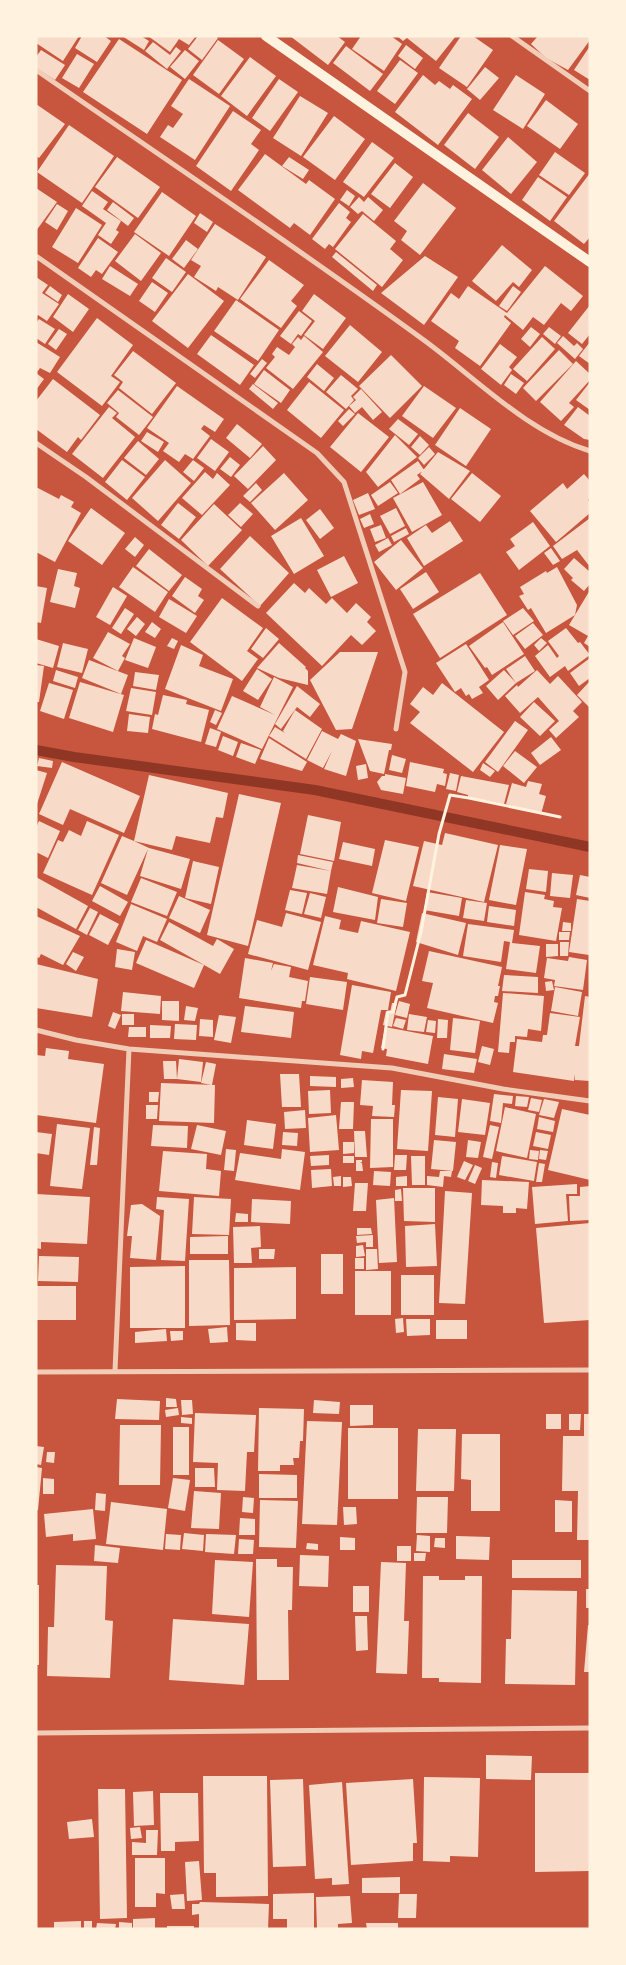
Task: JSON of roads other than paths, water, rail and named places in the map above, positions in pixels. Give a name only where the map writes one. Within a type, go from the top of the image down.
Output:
[{"type":"main road","points":[[266,36],[590,262]]},
{"type":"street","points":[[512,36],[590,91]]},
{"type":"street","points":[[36,70],[423,339],[538,427],[569,445],[590,451]]},
{"type":"street","points":[[36,256],[317,453],[344,482],[404,672],[396,728]]},
{"type":"street","points":[[36,443],[94,483],[258,606]]},
{"type":"street","points":[[36,1030],[76,1040],[129,1049],[392,1068],[503,1089],[590,1102]]},
{"type":"street","points":[[115,1370],[129,1049]]},
{"type":"street","points":[[36,1372],[115,1370],[590,1370]]},
{"type":"street","points":[[36,1733],[590,1728]]},
{"type":"waterway","points":[[36,750],[74,757],[315,790],[590,847]]}]
